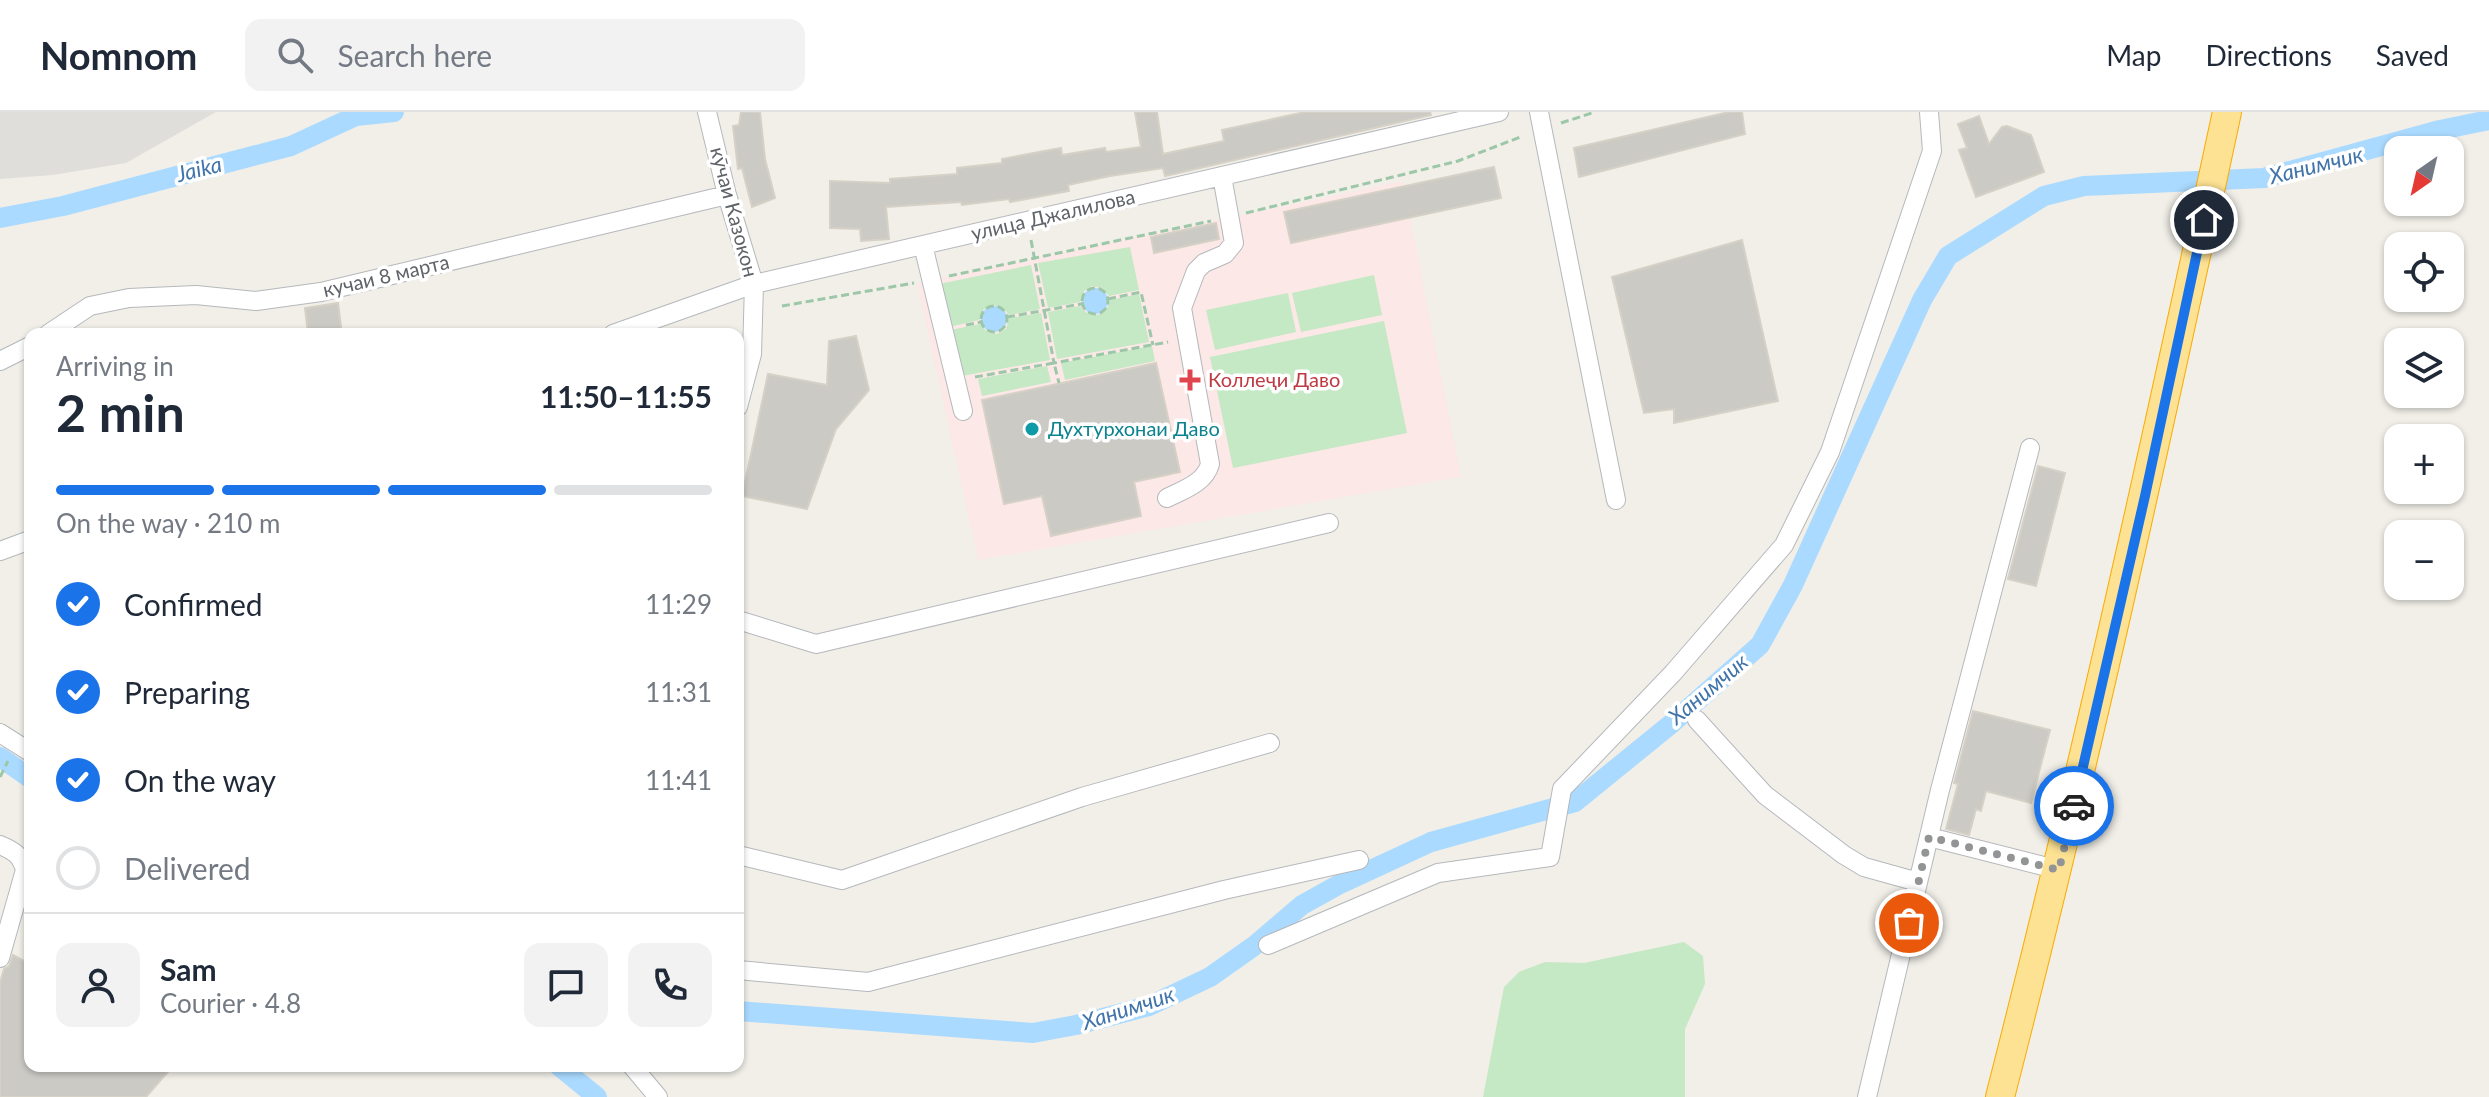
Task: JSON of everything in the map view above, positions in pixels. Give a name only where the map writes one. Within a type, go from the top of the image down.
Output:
[{"type":"highway","points":[[2000,1097],[2059,870],[2145,496],[2225,121]]},
{"type":"street","name":"улица Джалилова","points":[[630,328],[754,284],[1499,112]]},
{"type":"street","points":[[1268,945],[1438,873],[1550,857],[1562,789],[1673,673],[1784,545],[1830,452],[1927,166],[1932,151],[1929,112]]},
{"type":"street","name":"кӯчаи Казокон","points":[[709,116],[727,195],[754,284],[752,354],[744,384]]},
{"type":"street","points":[[1541,120],[1616,500]]},
{"type":"street","points":[[1167,498],[1199,481],[1210,470],[1182,308],[1196,271],[1204,263],[1225,254],[1234,243],[1222,176]]},
{"type":"street","name":"кучаи 8 марта","points":[[57,328],[90,306],[129,298],[196,295],[256,301],[321,292],[727,195]]},
{"type":"street","points":[[923,245],[963,411]]},
{"type":"street","points":[[0,361],[24,349]]},
{"type":"street","points":[[1867,1097],[1929,837],[2030,448]]},
{"type":"street","points":[[744,622],[816,644],[1329,523]]},
{"type":"street","points":[[0,551],[24,542]]},
{"type":"street","points":[[1697,720],[1765,795],[1844,855],[1864,867],[1918,882]]},
{"type":"street","points":[[0,733],[24,748]]},
{"type":"street","points":[[744,856],[842,880],[1082,797],[1270,743]]},
{"type":"street","points":[[1929,837],[2059,870]]},
{"type":"street","points":[[0,845],[12,850],[22,859],[24,866]]},
{"type":"street","points":[[744,971],[868,982],[1224,890],[1359,860]]},
{"type":"street","points":[[0,958],[24,874]]},
{"type":"street","points":[[637,1072],[658,1097]]},
{"type":"path","points":[[782,306],[930,280],[1228,217],[1458,161],[1541,120],[1595,112]]},
{"type":"path","points":[[1027,221],[1059,383]]},
{"type":"path","points":[[1081,304],[1084,293],[1091,288],[1100,288],[1108,299]]},
{"type":"path","points":[[1108,299],[1141,292],[1153,345]]},
{"type":"path","points":[[1081,304],[1088,313],[1097,314],[1105,310],[1108,299]]},
{"type":"path","points":[[1007,317],[1081,304]]},
{"type":"path","points":[[994,306],[1002,308],[1007,317],[1005,327],[998,332],[989,332],[981,322],[983,313],[994,306]]},
{"type":"path","points":[[966,325],[981,322]]},
{"type":"path","points":[[955,380],[1172,341]]},
{"type":"path","points":[[0,777],[5,767]]},
{"type":"shaded area","points":[[0,112],[216,112],[126,163],[53,175],[0,179]]},
{"type":"shaded area","name":"Коллеҷи Даво","points":[[1403,181],[1461,477],[978,560],[917,283]]},
{"type":"green space","points":[[1130,247],[1139,290],[1109,296],[1102,288],[1092,286],[1084,291],[1080,302],[1048,308],[1038,263]]},
{"type":"green space","points":[[1031,265],[1040,309],[1009,315],[1002,307],[992,305],[983,310],[979,320],[945,328],[934,285]]},
{"type":"green space","points":[[1374,275],[1382,315],[1301,332],[1292,293]]},
{"type":"green space","points":[[1288,293],[1296,332],[1215,350],[1206,310]]},
{"type":"green space","points":[[1139,294],[1149,342],[1057,359],[1048,312],[1080,306],[1088,314],[1097,315],[1105,310],[1110,300]]},
{"type":"green space","points":[[1041,313],[1050,360],[956,377],[946,331],[980,324],[987,332],[997,334],[1006,329],[1009,318]]},
{"type":"green space","points":[[1384,321],[1407,433],[1233,468],[1210,357]]},
{"type":"green space","points":[[1152,346],[1155,361],[1065,380],[1061,363]]},
{"type":"green space","points":[[1047,366],[1051,382],[982,396],[978,379]]},
{"type":"green space","points":[[1684,942],[1703,956],[1705,984],[1685,1029],[1685,1097],[1483,1097],[1504,987],[1519,972],[1545,962],[1584,963]]},
{"type":"water","points":[[1095,288],[1104,292],[1108,301],[1104,310],[1095,314],[1086,310],[1082,301],[1086,292]]},
{"type":"water","points":[[994,306],[1003,310],[1007,319],[1003,328],[994,332],[985,328],[981,319],[985,310]]},
{"type":"building","points":[[741,112],[760,112],[765,159],[775,198],[752,207],[742,168],[738,169],[733,126],[739,125]]},
{"type":"building","points":[[1135,112],[1157,112],[1163,154],[1224,141],[1222,130],[1305,112],[1430,112],[1431,115],[1165,176],[1163,168],[1110,176],[1068,185],[1069,191],[1010,202],[1009,199],[962,205],[961,202],[886,207],[889,239],[861,241],[860,229],[830,228],[830,181],[890,183],[890,179],[957,174],[957,168],[1002,163],[1002,159],[1061,148],[1062,155],[1105,148],[1106,152],[1141,147]]},
{"type":"building","points":[[1729,112],[1742,112],[1745,134],[1579,177],[1574,148]]},
{"type":"building","points":[[1979,116],[1989,144],[2002,127],[2031,135],[2044,172],[1976,197],[1959,150],[1967,148],[1958,124]]},
{"type":"building","points":[[1494,167],[1501,198],[1291,243],[1284,212]]},
{"type":"building","points":[[1216,223],[1219,239],[1154,253],[1151,237]]},
{"type":"building","points":[[1742,240],[1778,401],[1674,423],[1674,409],[1644,413],[1612,277]]},
{"type":"building","points":[[338,303],[341,328],[307,328],[305,308]]},
{"type":"building","points":[[856,336],[869,390],[836,429],[807,509],[744,496],[768,374],[827,385],[829,341]]},
{"type":"building","points":[[1156,363],[1180,472],[1134,482],[1141,516],[1051,536],[1042,496],[1004,504],[982,400]]},
{"type":"building","points":[[2038,466],[2065,473],[2036,586],[2008,579]]},
{"type":"building","points":[[1973,711],[2050,730],[2031,803],[1986,791],[1981,811],[1976,809],[1969,835],[1946,829],[1958,784],[1954,783]]},
{"type":"building","points":[[13,955],[24,961],[24,1072],[168,1072],[146,1097],[0,1097],[0,983],[4,969],[9,966]]},
{"type":"waterway","name":"Jaika","points":[[0,218],[63,206],[291,146],[356,116],[394,112]]},
{"type":"waterway","name":"Ханимчик","points":[[744,1011],[1033,1033],[1076,1025],[1149,1006],[1210,977],[1254,946],[1302,905],[1431,842],[1575,802],[1671,724],[1760,645],[1793,585],[1922,300],[1948,256],[2044,196],[2084,186],[2264,178],[2440,130],[2489,120]]},
{"type":"waterway","name":"Ханимчик","points":[[0,757],[24,774]]},
{"type":"waterway","name":"Ханимчик","points":[[566,1072],[597,1097]]},
{"type":"way so far","points":[[1909,923],[1929,837],[2059,870],[2074,806]]},
{"type":"place","name":"Коллеҷи Даво","points":[[1190,380]]},
{"type":"place","name":"Духтурхонаи Даво","points":[[1032,429]]},
{"type":"route","points":[[2074,806],[2204,220]]}]
